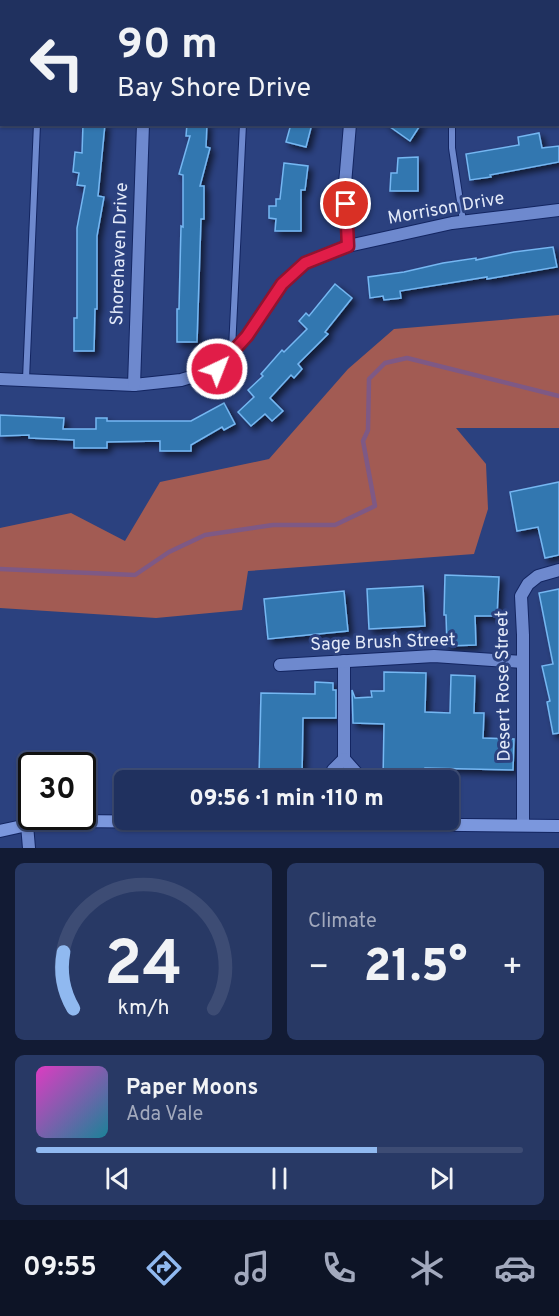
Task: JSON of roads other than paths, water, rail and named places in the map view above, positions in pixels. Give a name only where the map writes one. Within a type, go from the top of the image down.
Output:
[{"type":"main road","points":[[96,821],[114,821]]},
{"type":"main road","points":[[459,823],[559,825]]},
{"type":"main road","points":[[0,831],[18,827]]},
{"type":"street","name":"Shorehaven Drive","points":[[134,385],[143,126]]},
{"type":"street","points":[[348,246],[345,184],[350,126]]},
{"type":"street","name":"Morrison Drive","points":[[0,379],[134,385],[181,380],[217,369],[247,336],[282,284],[305,263],[348,246],[463,222],[559,210]]},
{"type":"street","name":"Desert Rose Street","points":[[523,825],[521,596],[528,584],[538,576],[559,570]]},
{"type":"street","name":"Sage Brush Street","points":[[280,665],[434,656],[523,662]]},
{"type":"street","points":[[344,661],[344,759],[354,770]]},
{"type":"street","points":[[333,770],[344,759]]},
{"type":"street","points":[[27,830],[29,848]]},
{"type":"lane","points":[[26,379],[37,126]]},
{"type":"lane","points":[[232,353],[243,126]]},
{"type":"lane","points":[[452,126],[452,148],[463,222]]},
{"type":"waterway","points":[[0,569],[135,575],[169,552],[205,535],[273,525],[335,525],[375,506],[363,441],[368,430],[369,379],[385,363],[407,358],[559,396]]}]
